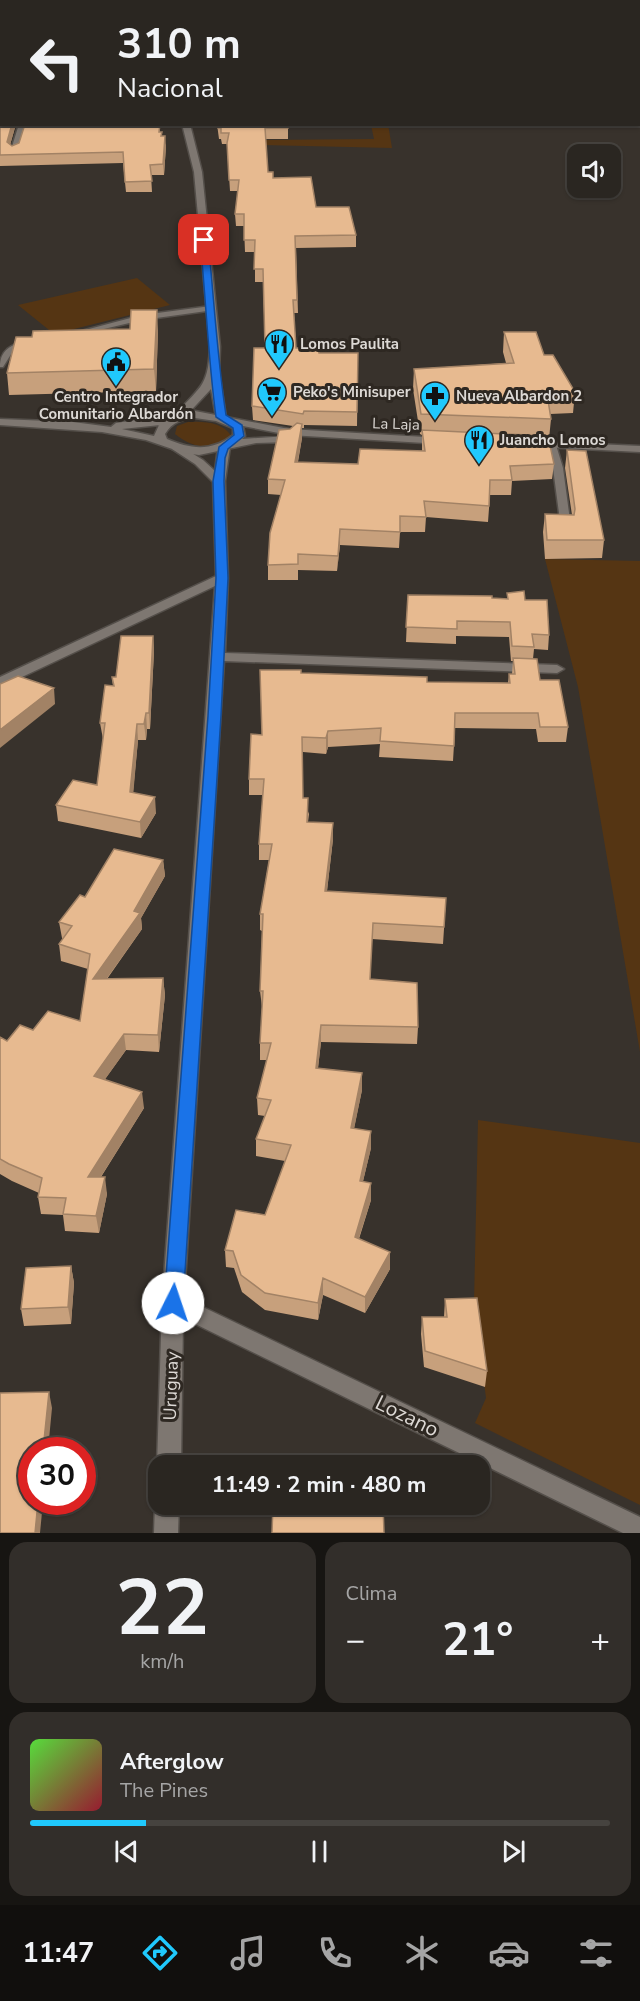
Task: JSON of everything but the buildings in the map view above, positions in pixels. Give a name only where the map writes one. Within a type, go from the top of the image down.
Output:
[{"type":"street","points":[[14,153],[22,126]]},
{"type":"street","points":[[186,126],[198,172],[211,308],[214,372],[224,418]]},
{"type":"street","points":[[162,442],[159,434],[162,427],[175,419],[208,386],[214,372]]},
{"type":"street","name":"La Laja","points":[[175,419],[200,415],[224,418],[266,429],[331,436],[459,441]]},
{"type":"street","name":"Uruguay","points":[[168,1455],[173,1303],[222,578],[219,481],[226,446],[239,436],[238,427],[224,418]]},
{"type":"street","points":[[0,422],[95,427],[175,419]]},
{"type":"street","points":[[95,427],[162,442],[199,462],[219,481]]},
{"type":"street","name":"La Laja","points":[[178,449],[193,452],[256,440],[331,436]]},
{"type":"street","points":[[517,444],[640,449]]},
{"type":"street","points":[[0,682],[222,578]]},
{"type":"street","points":[[217,657],[557,669]]},
{"type":"street","name":"Lozano","points":[[173,1303],[640,1529]]},
{"type":"street","points":[[166,1533],[167,1515]]},
{"type":"lane","points":[[68,335],[164,311],[211,308]]},
{"type":"lane","points":[[0,365],[10,349],[37,341]]},
{"type":"lane","points":[[552,445],[558,468],[566,528]]},
{"type":"shaded area","points":[[371,126],[388,126],[392,148],[262,145],[263,140],[374,139]]},
{"type":"shaded area","points":[[137,278],[170,305],[54,334],[18,305]]},
{"type":"shaded area","points":[[188,422],[207,422],[219,425],[232,437],[218,445],[196,445],[175,434],[177,426]]},
{"type":"shaded area","points":[[545,559],[640,561],[640,1052],[578,687]]},
{"type":"shaded area","points":[[478,1120],[640,1143],[640,1505],[475,1423],[486,1398],[474,1303]]},
{"type":"place","name":"Lomos Paulita","points":[[279,370]]},
{"type":"place","name":"Centro Integrador Comunitario Albardón","points":[[116,388]]},
{"type":"place","name":"Peko's Minisuper","points":[[272,418]]},
{"type":"place","name":"Nueva Albardon 2","points":[[435,422]]},
{"type":"place","name":"Juancho Lomos","points":[[479,466]]},
{"type":"route","points":[[173,1303],[222,578],[220,458],[224,447],[239,436],[238,427],[228,419],[221,417],[214,372],[215,347],[204,240]]}]
